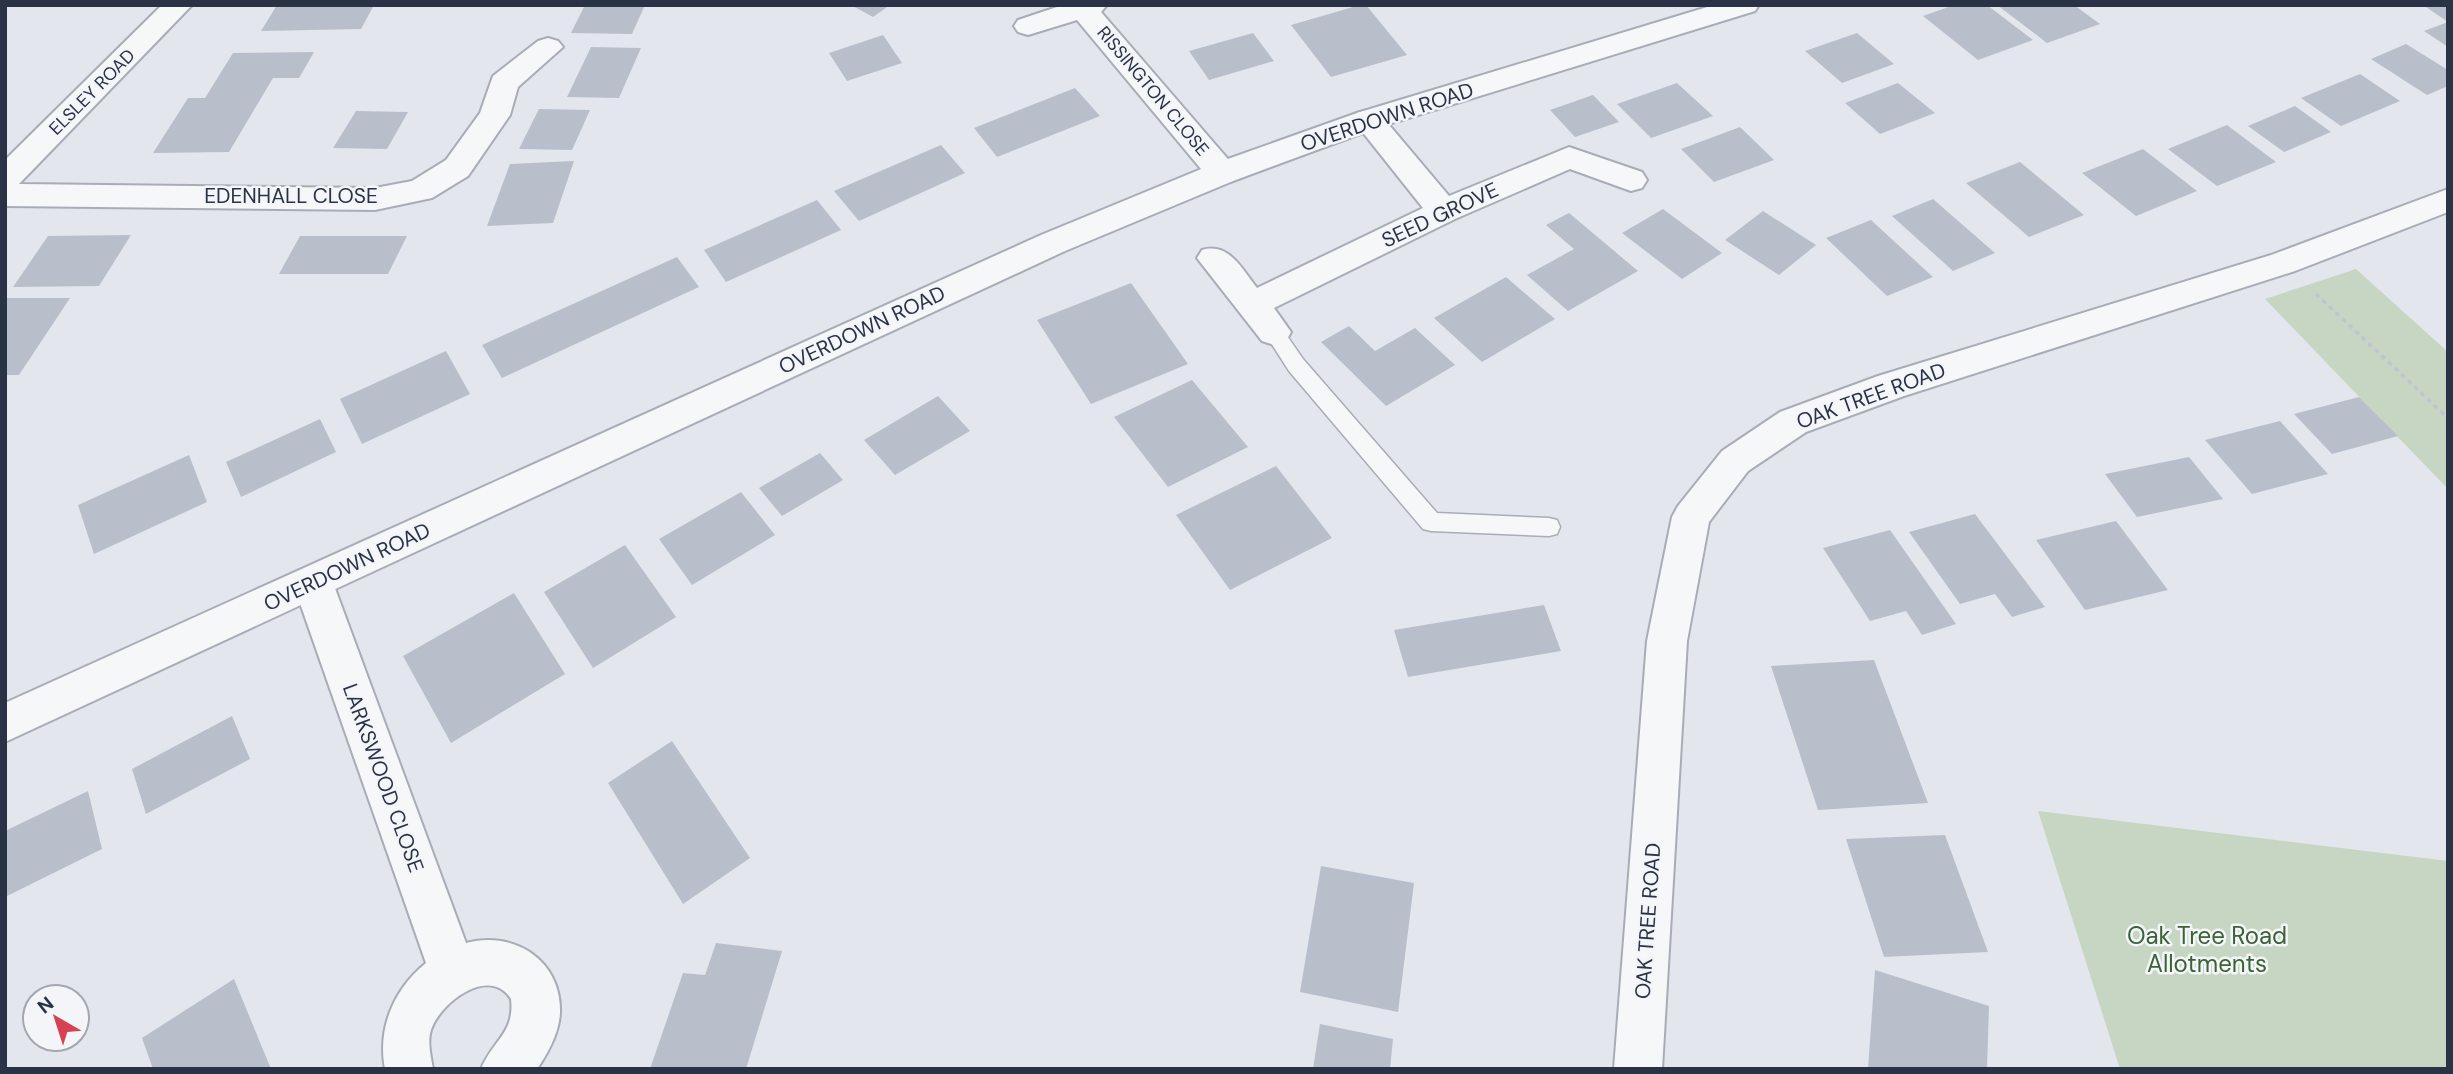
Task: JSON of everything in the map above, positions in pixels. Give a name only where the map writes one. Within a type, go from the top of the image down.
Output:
[{"type":"street","name":"ELSLEY ROAD","points":[[5,179],[178,5]]},
{"type":"street","name":"OVERDOWN ROAD","points":[[5,723],[1053,243],[1222,173],[1368,120],[1745,5]]},
{"type":"street","name":"RISSINGTON CLOSE","points":[[1028,26],[1088,7],[1222,173]]},
{"type":"street","name":"EDENHALL CLOSE","points":[[5,195],[375,199],[421,190],[457,168],[495,115],[504,83],[548,47]]},
{"type":"street","points":[[1368,120],[1444,211]]},
{"type":"street","name":"SEED GROVE","points":[[1253,304],[1444,211],[1569,158],[1631,180]]},
{"type":"street","name":"OAK TREE ROAD","points":[[1638,1069],[1667,641],[1691,517],[1735,461],[1793,422],[1891,386],[2283,263],[2448,200]]},
{"type":"street","points":[[1214,258],[1274,332]]},
{"type":"street","name":"LARKSWOOD CLOSE","points":[[313,583],[453,973]]},
{"type":"street","points":[[409,1069],[405,1049],[407,1028],[418,1006],[433,987],[453,973],[473,964],[494,962],[511,966],[525,976],[534,992],[537,1011],[532,1032],[521,1052],[505,1069]]},
{"type":"lane","points":[[1274,332],[1296,365],[1431,522],[1549,527]]},
{"type":"path","points":[[2283,263],[2448,418]]},
{"type":"green space","points":[[2356,269],[2448,352],[2448,489],[2265,299]]},
{"type":"green space","name":"Oak Tree Road Allotments","points":[[2038,811],[2448,861],[2448,1069],[2120,1069]]},
{"type":"building","points":[[277,5],[374,5],[361,29],[261,31]]},
{"type":"building","points":[[585,5],[645,5],[632,34],[571,33]]},
{"type":"building","points":[[851,5],[890,5],[873,17]]},
{"type":"building","points":[[1366,5],[1407,55],[1331,77],[1291,25]]},
{"type":"building","points":[[1954,5],[1987,5],[2033,40],[1978,60],[1923,16]]},
{"type":"building","points":[[1997,5],[2074,5],[2100,24],[2047,43]]},
{"type":"building","points":[[2423,5],[2448,5],[2448,22]]},
{"type":"building","points":[[2448,22],[2448,47],[2424,31]]},
{"type":"building","points":[[1253,33],[1274,61],[1209,80],[1189,51]]},
{"type":"building","points":[[1857,33],[1894,64],[1842,83],[1805,51]]},
{"type":"building","points":[[883,35],[902,63],[847,81],[829,53]]},
{"type":"building","points":[[2406,44],[2448,70],[2448,86],[2427,95],[2371,59]]},
{"type":"building","points":[[591,47],[641,48],[619,98],[567,97]]},
{"type":"building","points":[[314,52],[299,78],[273,78],[229,152],[153,153],[188,98],[205,98],[233,53]]},
{"type":"building","points":[[2360,74],[2400,101],[2341,126],[2301,98]]},
{"type":"building","points":[[1677,83],[1713,116],[1651,138],[1617,104]]},
{"type":"building","points":[[1898,83],[1935,113],[1880,134],[1845,103]]},
{"type":"building","points":[[1075,88],[1100,116],[997,157],[974,128]]},
{"type":"building","points":[[1593,95],[1619,122],[1575,137],[1550,110]]},
{"type":"building","points":[[2295,106],[2331,132],[2284,152],[2248,126]]},
{"type":"building","points":[[539,109],[590,110],[572,150],[519,149]]},
{"type":"building","points":[[356,111],[408,112],[387,149],[333,148]]},
{"type":"building","points":[[2227,125],[2276,162],[2217,186],[2168,149]]},
{"type":"building","points":[[1740,127],[1774,160],[1714,182],[1681,149]]},
{"type":"building","points":[[941,145],[965,173],[859,221],[834,191]]},
{"type":"building","points":[[2143,149],[2197,191],[2136,216],[2082,173]]},
{"type":"building","points":[[574,161],[553,223],[487,226],[510,164]]},
{"type":"building","points":[[2020,162],[2084,215],[2029,237],[1966,183]]},
{"type":"building","points":[[1933,199],[1995,253],[1953,271],[1892,216]]},
{"type":"building","points":[[817,200],[841,230],[726,282],[704,250]]},
{"type":"building","points":[[1663,209],[1722,253],[1682,279],[1622,233]]},
{"type":"building","points":[[1763,211],[1816,245],[1779,275],[1725,240]]},
{"type":"building","points":[[1569,213],[1638,271],[1568,311],[1527,275],[1574,249],[1546,225]]},
{"type":"building","points":[[1871,220],[1933,277],[1887,296],[1826,238]]},
{"type":"building","points":[[131,235],[99,286],[13,287],[48,236]]},
{"type":"building","points":[[300,236],[407,236],[388,274],[279,274]]},
{"type":"building","points":[[677,257],[699,287],[502,378],[482,345]]},
{"type":"building","points":[[1506,277],[1555,319],[1482,362],[1434,318]]},
{"type":"building","points":[[1131,283],[1188,364],[1091,404],[1037,320]]},
{"type":"building","points":[[5,298],[70,298],[19,375],[5,375]]},
{"type":"building","points":[[1349,326],[1375,351],[1415,328],[1455,365],[1386,406],[1321,342]]},
{"type":"building","points":[[446,351],[470,394],[362,444],[340,399]]},
{"type":"building","points":[[1192,380],[1248,447],[1168,487],[1114,417]]},
{"type":"building","points":[[938,396],[970,431],[895,475],[864,440]]},
{"type":"building","points":[[2359,397],[2398,436],[2332,454],[2294,414]]},
{"type":"building","points":[[320,419],[336,452],[241,497],[226,462]]},
{"type":"building","points":[[2280,421],[2328,474],[2252,494],[2205,440]]},
{"type":"building","points":[[820,453],[843,480],[782,516],[759,488]]},
{"type":"building","points":[[189,455],[207,502],[94,554],[78,505]]},
{"type":"building","points":[[2189,457],[2223,499],[2137,517],[2105,474]]},
{"type":"building","points":[[1276,466],[1332,538],[1230,590],[1176,515]]},
{"type":"building","points":[[741,492],[775,535],[692,585],[659,539]]},
{"type":"building","points":[[1975,514],[2045,607],[2012,617],[1995,594],[1960,604],[1909,532]]},
{"type":"building","points":[[2116,521],[2168,590],[2085,610],[2036,540]]},
{"type":"building","points":[[1890,530],[1956,624],[1922,635],[1906,611],[1870,621],[1823,548]]},
{"type":"building","points":[[625,545],[676,617],[593,668],[544,592]]},
{"type":"building","points":[[514,593],[565,674],[451,743],[403,656]]},
{"type":"building","points":[[1544,605],[1561,651],[1408,677],[1394,630]]},
{"type":"building","points":[[1874,660],[1928,803],[1818,810],[1771,666]]},
{"type":"building","points":[[232,716],[250,759],[146,814],[132,769]]},
{"type":"building","points":[[672,741],[750,858],[683,904],[608,783]]},
{"type":"building","points":[[88,791],[102,849],[5,897],[5,831]]},
{"type":"building","points":[[1945,835],[1988,952],[1884,957],[1846,839]]},
{"type":"building","points":[[1321,866],[1414,883],[1398,1012],[1300,992]]},
{"type":"building","points":[[716,943],[782,951],[746,1069],[650,1069],[683,973],[705,975]]},
{"type":"building","points":[[1875,970],[1989,1006],[1987,1069],[1868,1069]]},
{"type":"building","points":[[234,979],[271,1069],[153,1069],[142,1038]]},
{"type":"building","points":[[1320,1024],[1393,1039],[1390,1069],[1313,1069]]}]
